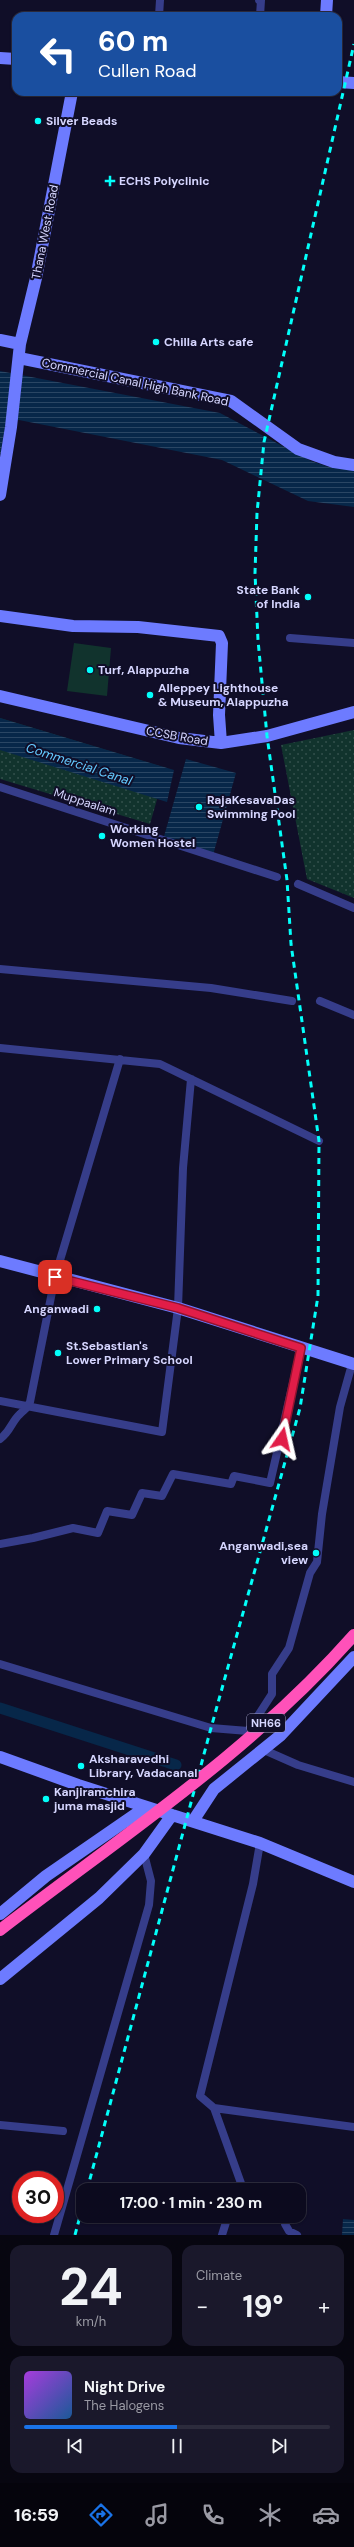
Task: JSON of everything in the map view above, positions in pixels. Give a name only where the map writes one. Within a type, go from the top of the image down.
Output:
[{"type":"highway","name":"NH66","points":[[0,1930],[172,1810],[303,1690],[354,1635]]},
{"type":"main road","points":[[326,12],[327,0]]},
{"type":"main road","points":[[0,58],[12,59]]},
{"type":"main road","points":[[342,82],[354,83]]},
{"type":"main road","name":"Thana West Road","points":[[0,495],[11,428],[20,344],[36,278],[71,96]]},
{"type":"main road","points":[[0,340],[20,344]]},
{"type":"main road","name":"Commercial Canal High Bank Road","points":[[19,358],[231,401],[298,449],[334,462],[354,465]]},
{"type":"main road","points":[[0,616],[72,626],[138,627],[219,636],[222,643],[219,715],[221,743]]},
{"type":"main road","name":"CCSB Road","points":[[0,696],[178,738],[221,743],[267,736],[354,712]]},
{"type":"main road","points":[[0,1261],[55,1277],[178,1308],[353,1364]]},
{"type":"main road","points":[[193,1821],[214,1790],[281,1735],[354,1657]]},
{"type":"main road","points":[[0,1757],[146,1807],[172,1810],[193,1821],[260,1843],[354,1882]]},
{"type":"main road","points":[[0,1914],[46,1876],[146,1807]]},
{"type":"main road","points":[[0,1979],[99,1898],[144,1854],[172,1810]]},
{"type":"street","points":[[159,12],[160,0]]},
{"type":"street","points":[[259,0],[261,0],[260,12]]},
{"type":"street","points":[[290,638],[354,643]]},
{"type":"street","name":"Muppaalam","points":[[0,787],[277,877]]},
{"type":"street","points":[[298,884],[354,908]]},
{"type":"street","points":[[0,969],[211,988],[292,1001]]},
{"type":"street","points":[[320,1001],[354,1015]]},
{"type":"street","points":[[0,1048],[160,1064],[319,1140]]},
{"type":"street","points":[[0,1439],[9,1433],[19,1414],[28,1408],[55,1277],[120,1059]]},
{"type":"street","points":[[0,1402],[162,1432],[178,1308],[183,1176],[191,1079]]},
{"type":"street","points":[[0,1544],[33,1538],[73,1528],[98,1533],[108,1511],[132,1515],[142,1493],[162,1496],[173,1474],[231,1484],[234,1476],[270,1483],[301,1348]]},
{"type":"street","points":[[0,1664],[211,1728],[248,1732],[272,1694],[272,1674],[289,1648],[310,1573],[317,1562],[322,1514],[340,1407],[353,1364]]},
{"type":"street","points":[[264,1750],[298,1765],[354,1782]]},
{"type":"street","points":[[239,2183],[214,2108],[200,2096],[253,1884],[260,1843]]},
{"type":"street","points":[[54,2235],[149,1905],[151,1881],[144,1854]]},
{"type":"street","points":[[214,2108],[354,2127]]},
{"type":"street","points":[[0,2125],[63,2131]]},
{"type":"street","points":[[222,2235],[226,2223]]},
{"type":"street","points":[[285,2223],[288,2232],[297,2235]]},
{"type":"green space","name":"Turf, Alappuzha","points":[[74,643],[111,648],[107,696],[67,691]]},
{"type":"green space","points":[[0,718],[166,768],[150,824],[0,779]]},
{"type":"green space","points":[[354,730],[354,898],[307,879],[281,745]]},
{"type":"water","points":[[0,371],[220,413],[311,461],[329,467],[354,470],[354,507],[308,501],[222,460],[19,420],[6,422],[0,457]]},
{"type":"water","name":"Commercial Canal","points":[[0,718],[174,770],[167,802],[0,750]]},
{"type":"water","name":"RajaKesavaDas Swimming Pool","points":[[186,759],[236,773],[213,855],[163,840]]},
{"type":"water","points":[[343,2219],[354,2220],[354,2235],[342,2235]]},
{"type":"waterway","points":[[0,1708],[176,1765],[169,1763]]},
{"type":"railway","points":[[89,2183],[211,1728],[300,1408],[318,1296],[319,1141],[291,944],[287,880],[267,736],[258,640],[255,573],[257,513],[264,442],[354,44]]},
{"type":"railway","points":[[75,2235],[78,2223]]},
{"type":"place","name":"Silver Beads","points":[[38,121]]},
{"type":"place","name":"ECHS Polyclinic","points":[[110,181]]},
{"type":"place","name":"Chilla Arts cafe","points":[[156,342]]},
{"type":"place","name":"State Bank of India","points":[[308,597]]},
{"type":"place","name":"Turf, Alappuzha","points":[[90,670]]},
{"type":"place","name":"Alleppey Lighthouse & Museum, Alappuzha","points":[[150,695]]},
{"type":"place","name":"RajaKesavaDas Swimming Pool","points":[[199,807]]},
{"type":"place","name":"Working Women Hostel","points":[[102,836]]},
{"type":"place","name":"Anganwadi","points":[[97,1309]]},
{"type":"place","name":"St.Sebastian's Lower Primary School","points":[[58,1353]]},
{"type":"place","name":"Anganwadi,sea view","points":[[316,1553]]},
{"type":"place","name":"Aksharavedhi Library, Vadacanal","points":[[81,1766]]},
{"type":"place","name":"Kanjiramchira juma masjid","points":[[46,1799]]},
{"type":"route","points":[[55,1277],[178,1308],[301,1348],[292,1383],[282,1439]]}]
